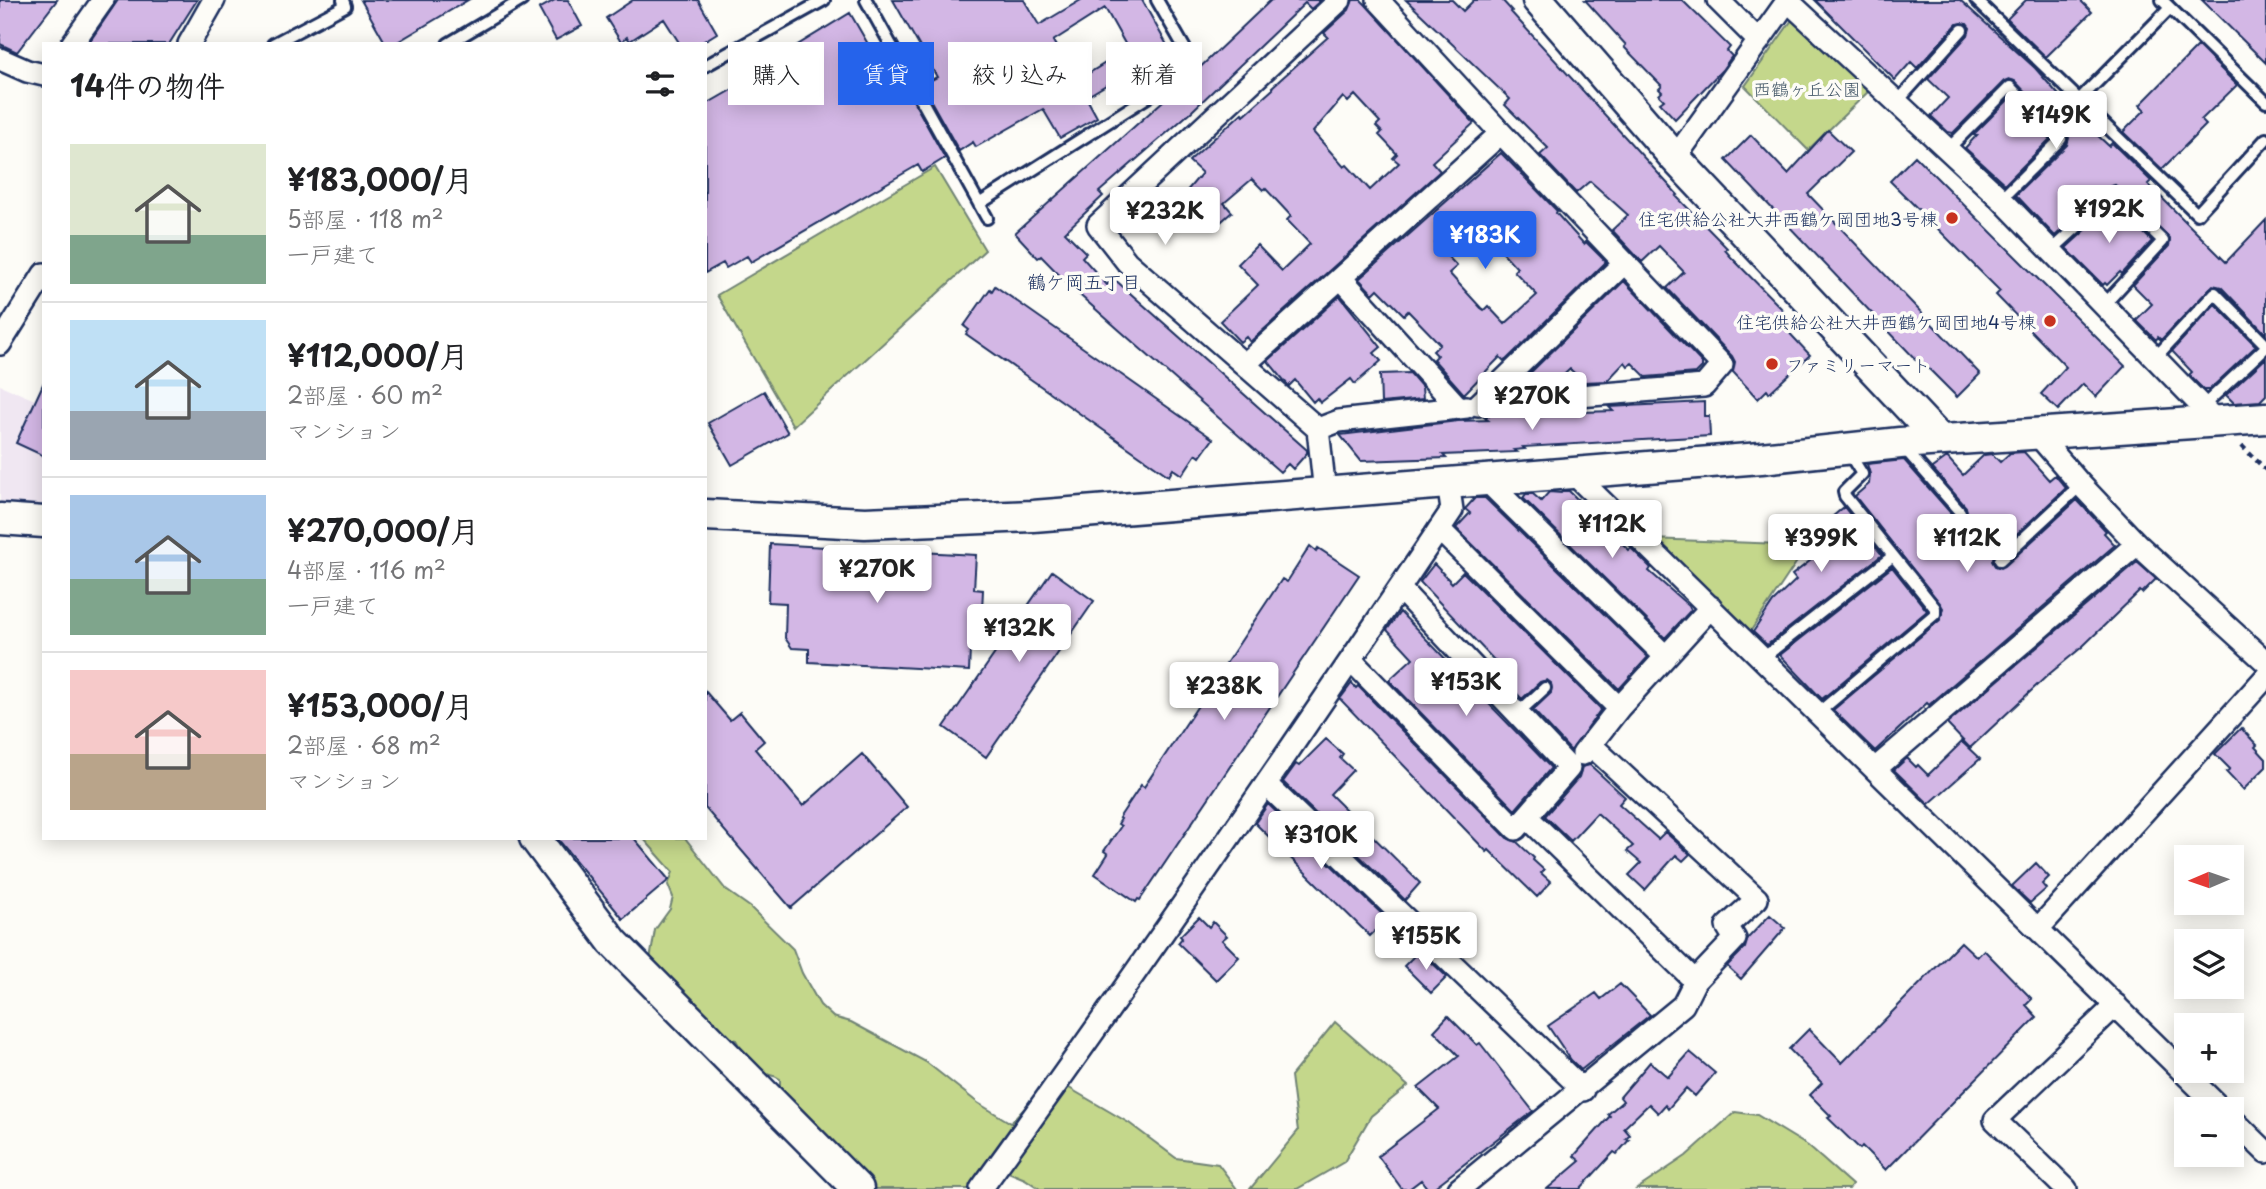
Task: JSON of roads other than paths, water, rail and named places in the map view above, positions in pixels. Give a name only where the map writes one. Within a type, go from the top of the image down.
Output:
[{"type":"street","points":[[73,42],[103,0]]},
{"type":"street","points":[[190,42],[214,0]]},
{"type":"street","points":[[1325,493],[1318,429],[1127,262],[1098,225],[1340,0]]},
{"type":"street","points":[[1318,429],[1339,421],[1468,406],[1493,398],[1505,397],[1516,401],[1704,386],[1722,365],[1378,0]]},
{"type":"street","points":[[1538,0],[1675,158],[1940,440]]},
{"type":"street","points":[[1718,0],[1759,41]]},
{"type":"street","points":[[1675,158],[1788,0],[2001,199],[2209,414]]},
{"type":"street","points":[[0,59],[42,75]]},
{"type":"street","points":[[1245,364],[1501,133]]},
{"type":"street","points":[[1468,406],[1624,262]]},
{"type":"street","points":[[0,344],[42,277]]},
{"type":"street","points":[[1341,278],[1468,406]]},
{"type":"street","points":[[707,515],[866,523],[1034,516],[1761,458],[1900,443],[2037,434],[2209,414],[2266,418]]},
{"type":"street","points":[[2037,434],[2137,544],[2266,662]]},
{"type":"street","points":[[1573,473],[2209,1097]]},
{"type":"street","points":[[1485,480],[1665,656]]},
{"type":"street","points":[[981,1189],[1113,1007],[1267,785],[1452,510],[1448,483]]},
{"type":"street","points":[[0,519],[42,522]]},
{"type":"street","points":[[1439,529],[1619,708]]},
{"type":"street","points":[[1875,769],[2137,544]]},
{"type":"street","points":[[1399,589],[1569,768]]},
{"type":"street","points":[[1352,661],[1516,829],[1569,768],[1592,746],[1619,708],[1711,607]]},
{"type":"street","points":[[2038,929],[2266,677]]},
{"type":"street","points":[[1459,1189],[1583,1090],[1683,1005],[1695,981],[1735,939],[1727,926],[1757,899],[1592,746]]},
{"type":"street","points":[[1267,785],[1583,1090]]},
{"type":"street","points":[[1527,817],[1695,981]]},
{"type":"street","points":[[536,840],[613,943],[858,1189]]},
{"type":"street","points":[[2066,1189],[1995,1120],[2116,1005]]},
{"type":"street","points":[[2244,1131],[2266,1152]]},
{"type":"lane","points":[[277,42],[345,6],[343,0]]},
{"type":"lane","points":[[451,42],[522,0]]},
{"type":"lane","points":[[707,65],[824,0]]},
{"type":"lane","points":[[866,0],[987,218]]},
{"type":"lane","points":[[979,204],[1149,96],[1192,61],[1157,0]]},
{"type":"lane","points":[[1976,0],[2078,102],[2197,214],[2266,139]]},
{"type":"lane","points":[[2078,102],[2166,4],[2266,102]]},
{"type":"lane","points":[[1897,102],[1962,30]]},
{"type":"lane","points":[[1948,149],[2010,87],[2061,139],[2001,199]]},
{"type":"lane","points":[[2051,251],[2113,193],[2162,241],[2104,305]]},
{"type":"lane","points":[[2155,358],[2215,293],[2266,346],[2209,414]]},
{"type":"lane","points":[[1900,443],[1959,512]]},
{"type":"lane","points":[[1818,713],[1935,614],[1935,608],[1844,494],[1861,474],[1846,448]]},
{"type":"lane","points":[[2000,560],[2081,485]]},
{"type":"lane","points":[[1763,658],[1893,556]]},
{"type":"lane","points":[[1518,713],[1545,688]]},
{"type":"place","name":"住宅供給公社大井西鶴ケ岡団地3号棟","points":[[1952,218]]},
{"type":"place","name":"住宅供給公社大井西鶴ケ岡団地4号棟","points":[[2050,321]]},
{"type":"place","name":"ファミリーマート","points":[[1772,364]]},
{"type":"district","name":"鶴ケ岡五丁目","points":[[1084,281]]},
{"type":"park label","name":"西鶴ヶ丘公園","points":[[1807,88]]}]
